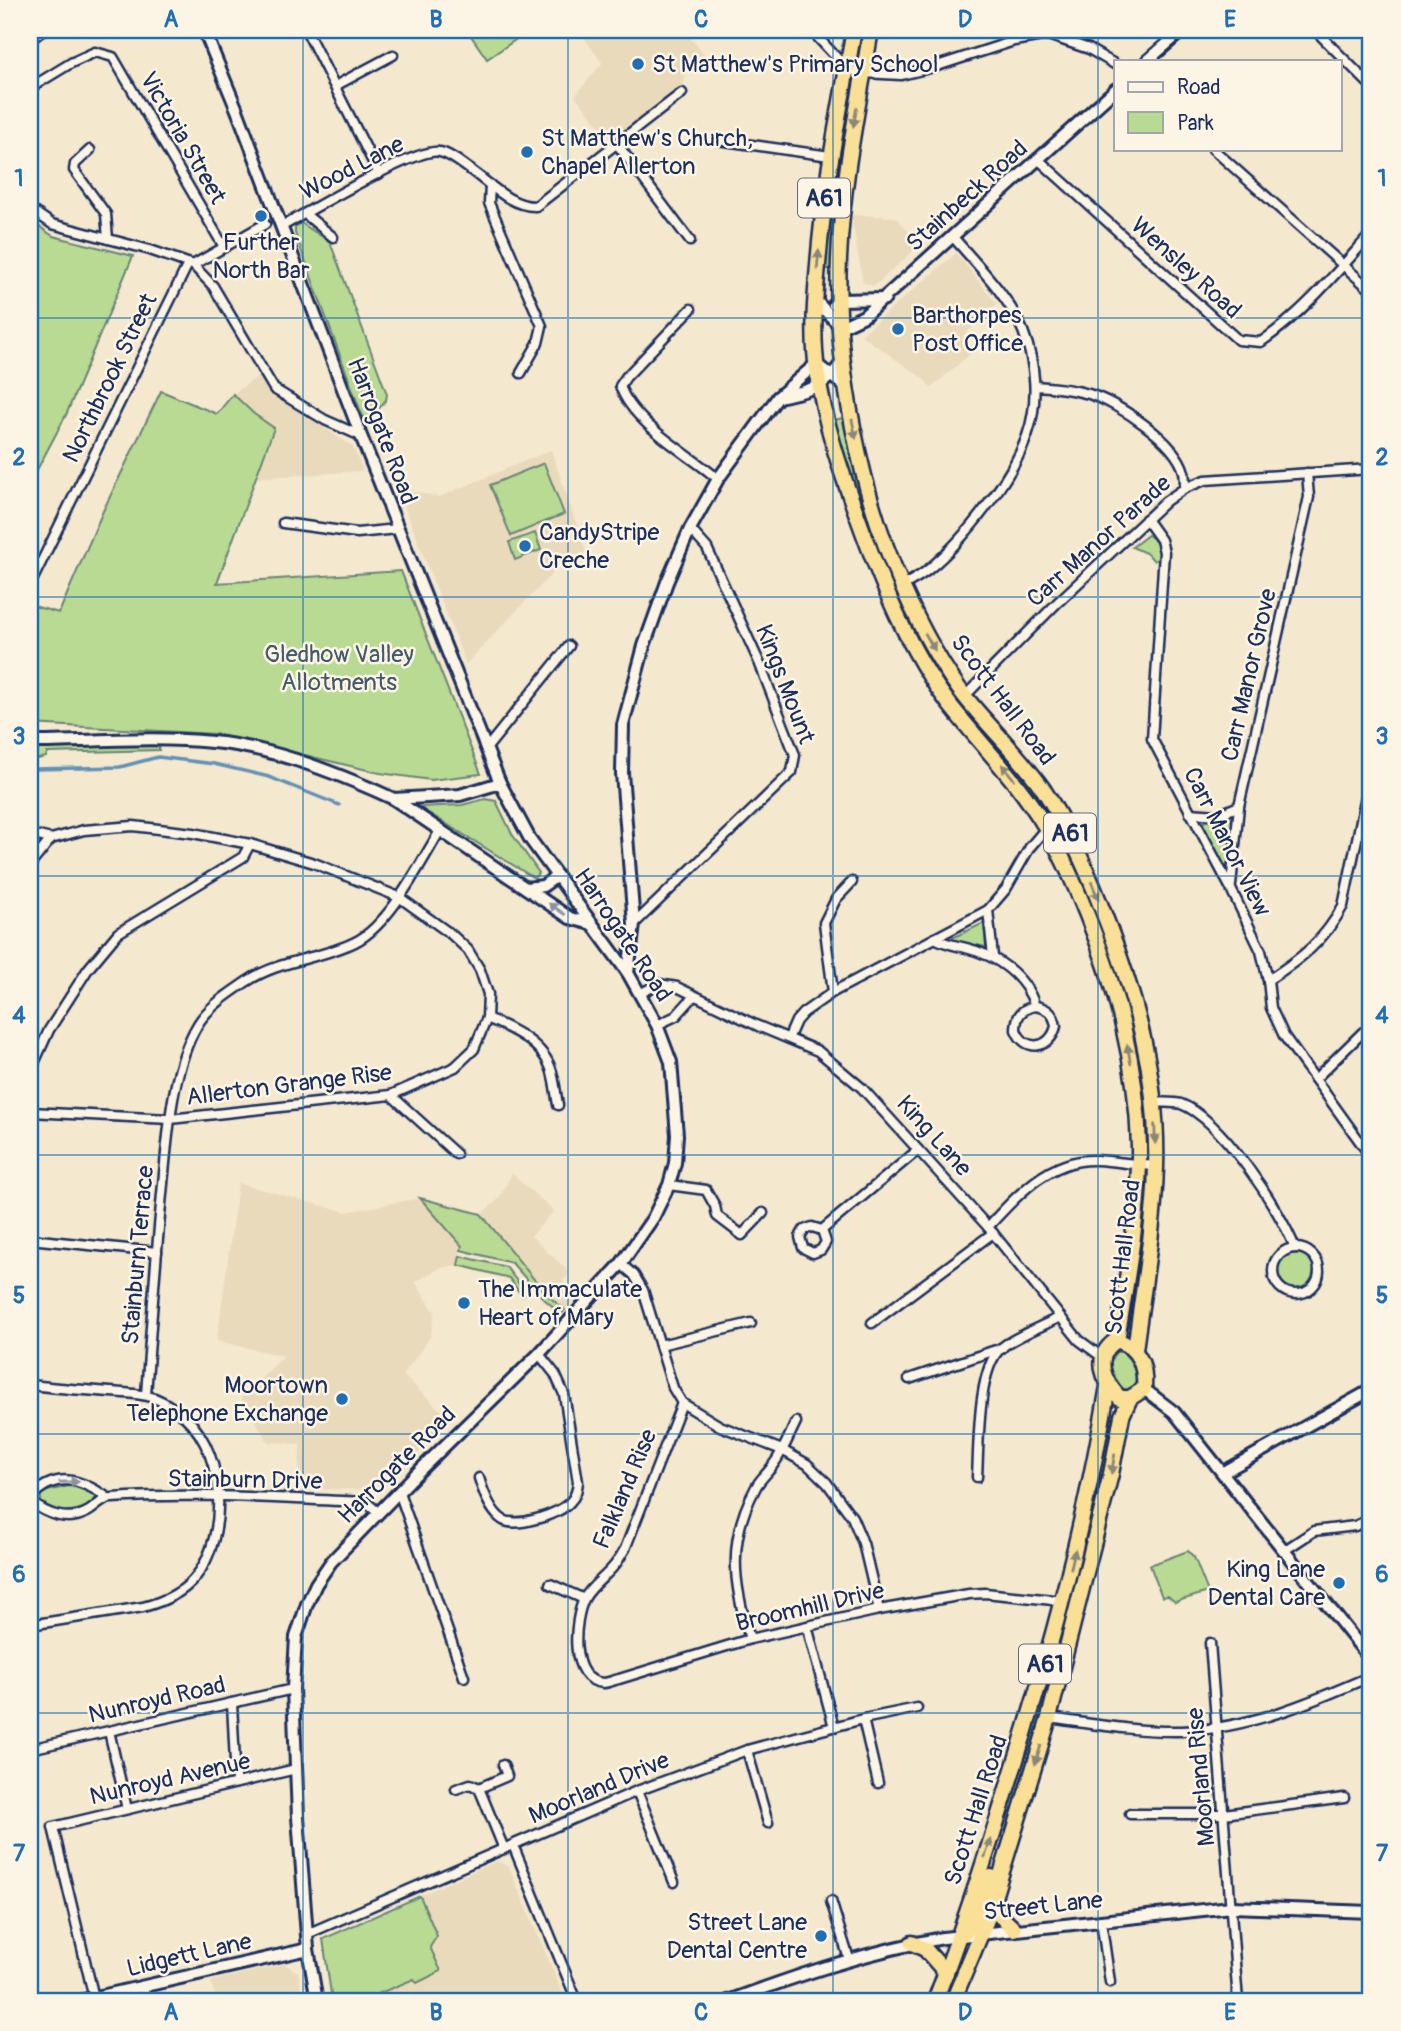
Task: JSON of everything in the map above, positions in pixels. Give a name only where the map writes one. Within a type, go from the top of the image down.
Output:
[{"type":"highway","name":"Scott Hall Road","points":[[854,30],[845,63],[830,156],[815,300],[816,364],[826,382],[828,429],[874,564],[908,637],[950,705],[1012,776],[1046,828],[1083,906],[1119,1005],[1134,1086],[1138,1166],[1131,1252],[1116,1340]]},
{"type":"highway","name":"Scott Hall Road","points":[[871,30],[848,157],[839,262],[839,300],[847,388],[867,488],[902,586],[923,629],[965,696],[1023,762],[1068,828],[1114,939],[1135,1000],[1148,1054],[1154,1102],[1156,1166],[1153,1222],[1135,1350]]},
{"type":"highway","points":[[1116,1340],[1135,1350]]},
{"type":"highway","name":"A61","points":[[1108,1386],[1102,1370],[1102,1357],[1109,1345],[1116,1340]]},
{"type":"highway","name":"A61","points":[[1135,1350],[1145,1377],[1143,1389]]},
{"type":"highway","name":"Scott Hall Road","points":[[935,2001],[959,1936],[1025,1732],[1063,1601],[1095,1466],[1108,1386]]},
{"type":"highway","points":[[1108,1386],[1120,1398],[1130,1398],[1143,1389]]},
{"type":"highway","name":"Scott Hall Road","points":[[953,2001],[993,1901],[1049,1718],[1105,1500],[1122,1416],[1130,1398]]},
{"type":"highway","points":[[959,1936],[975,1923],[997,1860],[1018,1818]]},
{"type":"highway","points":[[993,1901],[998,1914],[1014,1929]]},
{"type":"highway","points":[[912,1943],[925,1948],[946,1973]]},
{"type":"street","points":[[30,40],[43,30]]},
{"type":"street","name":"Harrogate Road","points":[[204,30],[397,529],[500,783],[530,839],[628,973],[657,1025],[671,1062],[677,1135],[675,1163],[669,1185],[653,1218],[621,1264],[539,1354],[378,1512],[331,1562],[316,1584],[296,1637],[293,1689],[308,1949],[317,2001]]},
{"type":"street","points":[[306,30],[379,174]]},
{"type":"street","points":[[811,30],[845,63],[863,73],[901,75],[1048,32],[1114,64]]},
{"type":"street","points":[[1148,60],[1183,30]]},
{"type":"street","points":[[1315,30],[1371,86]]},
{"type":"street","name":"Victoria Street","points":[[30,88],[95,52],[113,57],[224,247]]},
{"type":"street","points":[[335,86],[393,55]]},
{"type":"street","name":"Stainbeck Road","points":[[841,327],[864,316],[885,299],[1114,91]]},
{"type":"street","name":"Wood Lane","points":[[281,227],[379,174],[420,155],[439,151],[522,207],[536,206],[682,93]]},
{"type":"street","points":[[717,140],[830,156]]},
{"type":"street","points":[[617,144],[690,241]]},
{"type":"street","points":[[90,150],[75,164],[74,170],[106,214],[107,239]]},
{"type":"street","points":[[1214,150],[1371,290]]},
{"type":"street","name":"Wensley Road","points":[[1038,160],[1238,340],[1261,342],[1270,336],[1303,308],[1371,234]]},
{"type":"street","points":[[490,185],[489,203],[542,326],[538,343],[521,373]]},
{"type":"street","points":[[30,209],[52,225],[190,265],[213,286],[274,389],[325,420],[361,436]]},
{"type":"street","points":[[304,214],[332,237]]},
{"type":"street","points":[[190,265],[265,224]]},
{"type":"street","points":[[902,586],[928,570],[953,546],[1005,479],[1027,436],[1035,386],[1031,356],[1022,330],[1007,302],[953,237]]},
{"type":"street","name":"Northbrook Street","points":[[30,585],[190,265]]},
{"type":"street","points":[[815,328],[839,300],[885,299]]},
{"type":"street","points":[[815,300],[841,327]]},
{"type":"street","points":[[691,309],[620,386],[625,399],[671,445],[699,463],[718,480]]},
{"type":"street","points":[[826,382],[843,361]]},
{"type":"street","points":[[628,973],[634,924],[622,773],[623,725],[644,646],[690,529],[718,480],[778,397],[816,364]]},
{"type":"street","points":[[778,397],[826,382],[847,388]]},
{"type":"street","points":[[1035,386],[1058,387],[1091,395],[1137,418],[1176,457],[1184,471],[1185,488]]},
{"type":"street","name":"Carr Manor Parade","points":[[965,696],[1057,603],[1166,501],[1185,488],[1205,480],[1371,469]]},
{"type":"street","name":"Carr Manor Grove","points":[[1230,887],[1239,806],[1309,497],[1307,473]]},
{"type":"street","name":"Carr Manor View","points":[[1146,519],[1161,540],[1164,552],[1152,739],[1261,951],[1271,1008],[1284,1035],[1371,1157]]},
{"type":"street","points":[[282,523],[358,533],[397,529]]},
{"type":"street","name":"Kings Mount","points":[[634,924],[792,772],[795,755],[759,662],[707,548],[690,529]]},
{"type":"street","points":[[486,749],[569,646]]},
{"type":"street","points":[[30,742],[165,739],[213,742],[265,750],[394,799],[570,918],[592,924]]},
{"type":"street","points":[[1268,980],[1305,956],[1333,924],[1343,906],[1371,772]]},
{"type":"street","points":[[394,799],[460,795],[500,783]]},
{"type":"street","points":[[1190,813],[1218,815],[1239,806]]},
{"type":"street","name":"Allerton Grange Rise","points":[[30,1112],[170,1119],[391,1095],[454,1067],[474,1049],[487,1018],[488,994],[480,970],[468,950],[399,897],[314,863],[250,844],[193,833],[133,826],[84,830],[51,839]]},
{"type":"street","points":[[789,1037],[803,1013],[833,992],[988,910],[1006,889],[1030,846],[1046,828]]},
{"type":"street","name":"Stainburn Terrace","points":[[146,1395],[170,1119],[185,1053],[199,1022],[220,1001],[248,980],[357,941],[377,925],[399,897],[441,829]]},
{"type":"street","points":[[30,834],[51,839],[30,865]]},
{"type":"street","points":[[30,1072],[49,1030],[88,969],[118,933],[243,857],[250,844]]},
{"type":"street","points":[[526,888],[543,886],[557,876]]},
{"type":"street","points":[[833,992],[824,923],[835,899],[852,882]]},
{"type":"street","points":[[988,910],[993,957]]},
{"type":"street","points":[[934,937],[943,943],[993,957],[1027,986],[1035,1006]]},
{"type":"street","name":"King Lane","points":[[641,993],[659,984],[677,987],[818,1051],[862,1088],[991,1230],[1079,1340],[1102,1357]]},
{"type":"street","points":[[657,1025],[676,1016],[694,996]]},
{"type":"street","points":[[1035,1006],[1045,1007],[1056,1026],[1051,1040],[1036,1046],[1024,1042],[1016,1030],[1019,1014],[1028,1007],[1035,1006]]},
{"type":"street","points":[[487,1018],[512,1029],[542,1053],[552,1070],[558,1105]]},
{"type":"street","points":[[1315,1079],[1363,1032]]},
{"type":"street","points":[[391,1095],[456,1154]]},
{"type":"street","points":[[1154,1102],[1181,1104],[1208,1122],[1241,1157],[1287,1227],[1294,1248]]},
{"type":"street","points":[[822,1230],[918,1150]]},
{"type":"street","points":[[872,1323],[991,1230],[1018,1194],[1056,1169],[1094,1160],[1156,1166]]},
{"type":"street","points":[[669,1185],[706,1190],[717,1216],[741,1235],[763,1213]]},
{"type":"street","points":[[30,1239],[157,1251]]},
{"type":"street","points":[[1294,1248],[1312,1254],[1319,1264],[1320,1274],[1315,1284],[1306,1292],[1293,1294],[1283,1290],[1275,1279],[1273,1268],[1283,1252],[1294,1248]]},
{"type":"street","points":[[621,1264],[639,1281],[673,1388],[682,1404],[720,1426],[782,1450],[807,1464],[827,1483],[852,1517],[863,1542],[879,1610]]},
{"type":"street","points":[[909,1380],[1002,1348],[1060,1317]]},
{"type":"street","points":[[660,1345],[751,1323]]},
{"type":"street","points":[[977,1477],[988,1374],[993,1359],[1002,1348]]},
{"type":"street","points":[[479,1478],[488,1501],[505,1522],[514,1523],[559,1511],[570,1503],[577,1493],[578,1482],[564,1394],[555,1374],[539,1354]]},
{"type":"street","points":[[30,1385],[146,1395],[179,1411],[195,1427],[211,1454],[218,1497],[216,1527],[209,1556],[194,1579],[178,1592],[144,1607],[30,1625]]},
{"type":"street","points":[[1143,1389],[1174,1412],[1371,1660]]},
{"type":"street","points":[[1224,1472],[1371,1390]]},
{"type":"street","name":"Falkland Rise","points":[[579,1663],[576,1632],[584,1600],[625,1549],[682,1404]]},
{"type":"street","points":[[750,1639],[739,1603],[735,1576],[738,1529],[758,1483],[774,1464],[796,1422]]},
{"type":"street","name":"Stainburn Drive","points":[[108,1498],[86,1482],[67,1480],[51,1483],[37,1490],[30,1500],[51,1515],[67,1517],[86,1513],[108,1498],[218,1497],[366,1502],[378,1512]]},
{"type":"street","points":[[399,1492],[464,1677]]},
{"type":"street","points":[[1285,1550],[1314,1531],[1355,1526],[1371,1519]]},
{"type":"street","points":[[550,1584],[584,1600]]},
{"type":"street","name":"Broomhill Drive","points":[[579,1663],[590,1679],[603,1683],[750,1639],[879,1610],[985,1593],[1063,1601]]},
{"type":"street","points":[[807,1626],[834,1727]]},
{"type":"street","name":"Moorland Rise","points":[[1210,1643],[1238,2001]]},
{"type":"street","points":[[1049,1718],[1143,1730],[1184,1731],[1216,1727],[1285,1710],[1371,1676]]},
{"type":"street","name":"Nunroyd Road","points":[[30,1749],[293,1689]]},
{"type":"street","points":[[232,1703],[236,1783]]},
{"type":"street","name":"Moorland Drive","points":[[307,1934],[637,1791],[747,1750],[917,1708]]},
{"type":"street","points":[[863,1720],[878,1783]]},
{"type":"street","points":[[108,1731],[127,1809]]},
{"type":"street","points":[[747,1750],[768,1823]]},
{"type":"street","points":[[479,1788],[507,1776],[503,1765]]},
{"type":"street","name":"Nunroyd Avenue","points":[[94,1998],[53,1826],[296,1769]]},
{"type":"street","points":[[456,1789],[470,1784],[479,1788],[509,1847],[577,2001]]},
{"type":"street","points":[[637,1791],[674,1882]]},
{"type":"street","points":[[1130,1814],[1224,1814],[1344,1798]]},
{"type":"street","points":[[831,1901],[849,1959]]},
{"type":"street","name":"Street Lane","points":[[728,2001],[849,1959],[912,1943],[959,1936],[1231,1907],[1371,1912]]},
{"type":"street","points":[[1101,1920],[1110,1982]]},
{"type":"street","name":"Lidgett Lane","points":[[79,2001],[308,1949]]},
{"type":"street","points":[[143,1987],[146,2001]]},
{"type":"shaded area","points":[[579,30],[684,30],[708,59],[694,72],[686,73],[683,86],[625,131],[615,130],[608,136],[575,96],[602,63]]},
{"type":"shaded area","points":[[851,215],[896,217],[920,245],[874,286],[863,283]]},
{"type":"shaded area","points":[[956,253],[997,304],[963,336],[975,350],[931,388],[924,379],[861,335]]},
{"type":"shaded area","points":[[260,375],[269,388],[284,401],[353,447],[363,471],[255,478],[274,428],[233,394]]},
{"type":"shaded area","points":[[551,450],[586,552],[567,558],[466,664],[397,488],[439,497]]},
{"type":"shaded area","points":[[512,1174],[554,1211],[531,1236],[570,1273],[563,1281],[578,1295],[565,1310],[546,1294],[481,1214],[498,1200]]},
{"type":"shaded area","points":[[238,1183],[346,1212],[420,1198],[462,1246],[458,1265],[440,1268],[415,1282],[435,1312],[430,1337],[403,1375],[451,1420],[382,1490],[298,1489],[300,1444],[268,1442],[241,1398],[284,1356],[217,1341]]},
{"type":"shaded area","points":[[497,1861],[509,1867],[565,1999],[332,2001],[323,1939]]},
{"type":"shaded area","points":[[284,1964],[298,1972],[303,2001],[216,2001],[211,1981]]},
{"type":"green space","points":[[467,30],[530,30],[487,59]]},
{"type":"green space","points":[[835,160],[841,161],[831,269],[823,269]]},
{"type":"green space","points":[[30,220],[53,236],[133,256],[66,415],[30,483]]},
{"type":"green space","points":[[301,223],[330,242],[387,394],[386,400],[371,418],[362,415],[295,233],[295,227]]},
{"type":"green space","name":"Gledhow Valley Allotments","points":[[161,391],[217,414],[233,394],[274,428],[217,583],[401,571],[481,774],[431,780],[380,773],[216,734],[30,724],[30,605],[59,613],[103,511]]},
{"type":"green space","points":[[844,418],[871,516],[865,518],[833,420]]},
{"type":"green space","points":[[544,463],[564,514],[511,536],[490,485]]},
{"type":"green space","points":[[873,522],[932,658],[930,659],[927,659],[896,598],[868,524]]},
{"type":"green space","name":"CandyStripe Creche","points":[[535,533],[541,550],[515,560],[509,542]]},
{"type":"green space","points":[[1148,535],[1156,542],[1159,550],[1160,557],[1154,561],[1148,554],[1132,547]]},
{"type":"green space","points":[[941,671],[1036,789],[1055,821],[1050,822],[951,693],[937,674]]},
{"type":"green space","points":[[159,745],[159,750],[47,753],[46,757],[30,761],[30,746]]},
{"type":"green space","points":[[485,799],[496,801],[512,834],[539,873],[534,878],[419,807],[462,805]]},
{"type":"green space","points":[[1229,817],[1232,822],[1228,865],[1223,867],[1201,823]]},
{"type":"green space","points":[[1062,834],[1090,891],[1128,993],[1144,1076],[1139,1075],[1118,983],[1097,924],[1059,838]]},
{"type":"green space","points":[[984,923],[986,947],[952,940],[952,938]]},
{"type":"green space","points":[[1148,1175],[1147,1210],[1131,1324],[1125,1324],[1144,1176]]},
{"type":"green space","points":[[420,1198],[481,1214],[546,1294],[565,1310],[561,1314],[512,1263],[461,1250],[462,1246]]},
{"type":"green space","points":[[1296,1253],[1309,1258],[1314,1271],[1309,1284],[1296,1289],[1283,1284],[1278,1271],[1283,1258]]},
{"type":"green space","points":[[460,1256],[506,1267],[526,1293],[522,1296],[509,1278],[458,1265]]},
{"type":"green space","points":[[1114,1352],[1122,1352],[1133,1364],[1136,1380],[1131,1389],[1122,1390],[1111,1383],[1108,1357]]},
{"type":"green space","points":[[1109,1417],[1115,1419],[1109,1452],[1056,1675],[1016,1802],[1007,1819],[978,1903],[1052,1662],[1083,1540]]},
{"type":"green space","points":[[69,1486],[90,1491],[96,1497],[95,1501],[68,1511],[54,1510],[41,1503],[41,1495]]},
{"type":"green space","points":[[1188,1551],[1194,1557],[1208,1592],[1175,1602],[1168,1596],[1162,1597],[1150,1565]]},
{"type":"green space","points":[[420,1896],[437,1936],[430,1947],[441,1971],[417,1983],[414,1979],[375,1995],[377,2001],[332,2001],[323,1939]]},
{"type":"waterway","points":[[36,769],[120,767],[158,757],[214,764],[269,777],[339,805]]},
{"type":"place","name":"St Matthew's Primary School","points":[[638,64]]},
{"type":"place","name":"St Matthew's Church, Chapel Allerton","points":[[527,152]]},
{"type":"place","name":"Further North Bar","points":[[261,216]]},
{"type":"place","name":"Barthorpes Post Office","points":[[898,329]]},
{"type":"place","name":"CandyStripe Creche","points":[[525,546]]},
{"type":"place","name":"The Immaculate Heart of Mary","points":[[464,1303]]},
{"type":"place","name":"Moortown Telephone Exchange","points":[[342,1399]]},
{"type":"place","name":"King Lane Dental Care","points":[[1339,1583]]},
{"type":"place","name":"Street Lane Dental Centre","points":[[821,1936]]}]
